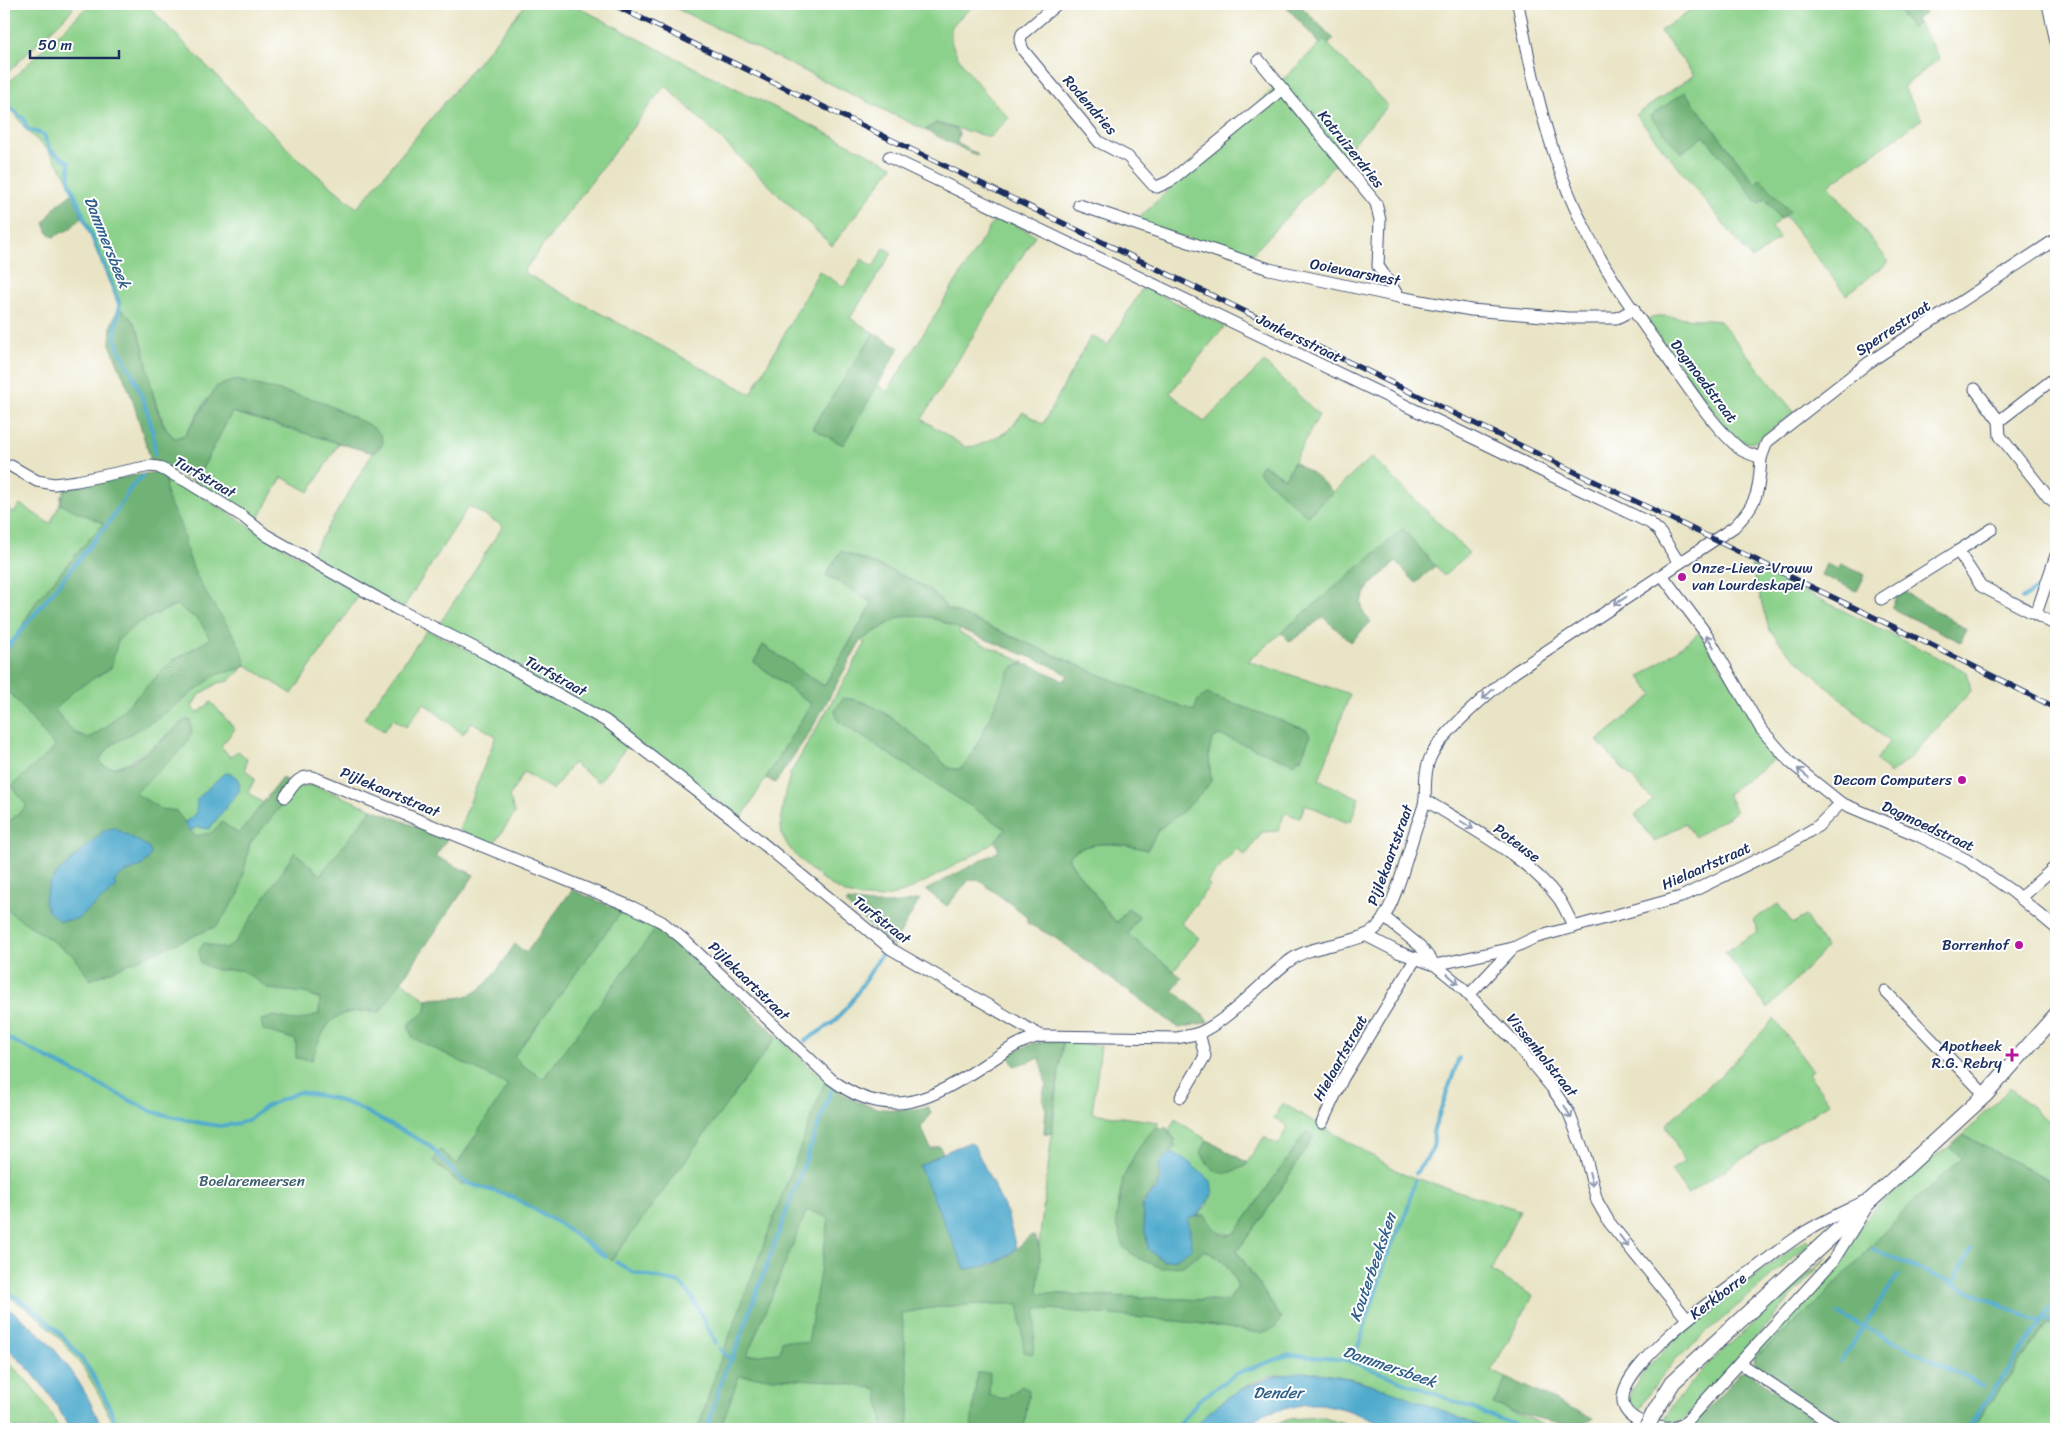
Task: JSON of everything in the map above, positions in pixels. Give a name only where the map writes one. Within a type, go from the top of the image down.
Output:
[{"type":"street","name":"Rodendries","points":[[1057,4],[1022,34],[1020,41],[1023,50],[1099,142],[1128,157],[1152,185],[1157,187],[1170,181],[1283,89]]},
{"type":"street","name":"Dagmoedstraat","points":[[1518,4],[1534,88],[1550,145],[1584,228],[1598,255],[1717,426],[1741,450],[1761,458]]},
{"type":"street","points":[[2048,4],[2056,42]]},
{"type":"street","name":"Katruizerdries","points":[[1259,60],[1376,203],[1380,220],[1378,266],[1398,296]]},
{"type":"street","name":"Jonkersstraat","points":[[889,157],[1650,523],[1659,531],[1680,564]]},
{"type":"street","name":"Ooievaarsnest","points":[[1079,205],[1268,270],[1471,310],[1568,318],[1617,318],[1634,309]]},
{"type":"street","name":"Sperrestraat","points":[[1761,458],[1767,442],[1860,368],[2056,239]]},
{"type":"street","points":[[2000,421],[2056,377]]},
{"type":"street","points":[[1975,389],[2000,421],[2000,436],[2049,498],[2056,503]]},
{"type":"street","points":[[1662,575],[1734,527],[1753,506],[1759,490],[1761,458]]},
{"type":"street","name":"Turfstraat","points":[[11,466],[45,484],[77,481],[150,466],[158,467],[186,481],[242,516],[266,536],[394,608],[487,654],[606,721],[732,818],[891,949],[1041,1036]]},
{"type":"street","points":[[1881,599],[1992,529]]},
{"type":"street","points":[[1958,551],[1981,586],[2056,625]]},
{"type":"street","points":[[2036,614],[2056,555]]},
{"type":"street","name":"Dagmoedstraat","points":[[1662,575],[1707,635],[1761,729],[1791,763],[1841,803],[1917,835],[1967,860],[2020,898],[2056,928]]},
{"type":"street","name":"Pijlekaartstraat","points":[[285,797],[299,779],[306,776],[313,777],[632,907],[662,922],[683,938],[820,1070],[840,1086],[858,1096],[880,1103],[915,1102],[955,1085],[1026,1039],[1041,1036],[1177,1038],[1199,1033],[1215,1024],[1294,957],[1305,951],[1365,935],[1377,928],[1384,917],[1406,861],[1425,800],[1424,782],[1429,759],[1437,745],[1489,692],[1569,635],[1662,575]]},
{"type":"street","name":"Poteuse","points":[[1425,800],[1503,848],[1558,899],[1574,926]]},
{"type":"street","name":"Hielaartstraat","points":[[1365,935],[1416,958],[1436,964],[1513,948],[1534,938],[1681,897],[1795,840],[1818,826],[1841,803]]},
{"type":"street","points":[[2020,898],[2056,866]]},
{"type":"street","name":"Hielaartstraat","points":[[1384,917],[1420,946],[1468,995],[1513,948]]},
{"type":"street","name":"Hielaartstraat","points":[[1322,1122],[1343,1078],[1416,958]]},
{"type":"street","points":[[1884,991],[1985,1095]]},
{"type":"street","name":"Vissenholstraat","points":[[1468,995],[1513,1040],[1552,1088],[1569,1113],[1586,1158],[1597,1201],[1609,1222],[1687,1320]]},
{"type":"street","name":"Kerkborre","points":[[1646,1429],[1673,1382],[1985,1095],[2056,1015]]},
{"type":"street","points":[[1181,1097],[1205,1056],[1199,1033]]},
{"type":"street","name":"Kerkborre","points":[[1872,1197],[1833,1261],[1692,1416],[1676,1428],[1665,1429],[1634,1420],[1623,1409],[1623,1396],[1629,1380],[1661,1343],[1687,1320],[1805,1232],[1872,1197]]},
{"type":"street","points":[[1740,1362],[1839,1429]]},
{"type":"green space","points":[[4,4],[69,4],[73,9],[4,76]]},
{"type":"green space","points":[[90,4],[146,4],[297,158],[357,208],[526,4],[572,4],[697,69],[893,166],[832,246],[665,85],[523,272],[751,394],[819,271],[844,287],[862,259],[873,267],[884,248],[892,253],[850,318],[874,333],[813,428],[843,444],[877,384],[887,392],[997,216],[1035,235],[922,419],[965,447],[977,446],[1009,431],[1023,412],[1043,424],[1091,336],[1108,345],[1143,287],[1225,326],[1170,393],[1204,422],[1264,362],[1319,415],[1285,478],[1263,464],[1307,516],[1372,457],[1469,553],[1444,576],[1403,529],[1248,661],[1350,694],[1319,780],[1359,798],[1351,821],[1346,822],[1305,804],[1300,818],[1285,813],[1278,831],[1262,832],[1245,856],[1237,848],[1207,882],[1210,885],[1181,923],[1199,938],[1174,971],[1127,934],[1139,916],[1128,908],[1118,923],[1107,911],[1068,857],[1085,847],[1105,844],[1127,845],[1147,850],[1159,829],[1210,770],[1209,753],[1212,739],[1219,735],[1240,742],[1194,711],[1124,685],[946,608],[928,590],[914,582],[883,567],[841,551],[826,575],[873,602],[824,686],[763,645],[754,662],[811,704],[741,819],[663,758],[438,626],[503,526],[469,506],[403,608],[310,556],[373,453],[383,444],[207,399],[185,435],[175,438],[168,431],[157,406],[138,332],[133,322],[119,307],[65,174],[48,150],[26,130],[4,98],[4,87]]},
{"type":"green space","points":[[667,4],[976,4],[953,25],[950,35],[953,47],[970,74],[1009,118],[990,137],[936,123],[925,130]]},
{"type":"green space","points":[[1284,4],[1299,4],[1334,39],[1329,44],[1324,40],[1320,44]]},
{"type":"green space","points":[[1699,4],[1894,4],[1911,27],[1918,23],[1940,58],[1903,87],[1922,119],[1829,185],[1889,262],[1846,295],[1785,216],[1789,212],[1761,179],[1755,183],[1685,92],[1704,136],[1758,203],[1766,199],[1780,219],[1771,228],[1780,238],[1752,259],[1636,115],[1694,75],[1660,31]]},
{"type":"green space","points":[[1894,4],[1919,4],[1925,14],[1916,19],[1918,23],[1911,28]]},
{"type":"green space","points":[[1324,40],[1388,106],[1248,259],[1136,221]]},
{"type":"green space","points":[[1685,92],[1755,183],[1761,179],[1790,212],[1780,219],[1766,199],[1758,203],[1704,136],[1681,153],[1650,116]]},
{"type":"green space","points":[[936,123],[956,129],[959,133],[957,143],[978,155],[925,130]]},
{"type":"green space","points":[[73,193],[82,217],[70,229],[53,237],[48,233],[44,223],[56,206]]},
{"type":"green space","points":[[119,307],[133,321],[139,333],[160,416],[166,429],[175,438],[185,435],[217,386],[237,380],[320,401],[371,426],[381,435],[383,444],[373,453],[232,412],[195,482],[151,461],[132,398],[110,344],[111,325]]},
{"type":"green space","points":[[1663,316],[1720,321],[1794,412],[1756,441],[1750,443],[1739,440],[1728,431],[1646,319]]},
{"type":"green space","points":[[874,333],[899,348],[843,445],[812,428]]},
{"type":"green space","points":[[232,412],[339,443],[309,492],[282,477],[257,522],[195,482]]},
{"type":"green space","points":[[1294,462],[1316,476],[1333,492],[1307,516],[1258,472],[1262,464],[1285,478]]},
{"type":"green space","name":"Boelaremeersen","points":[[157,472],[180,483],[360,594],[292,694],[246,665],[229,681],[218,683],[198,696],[192,707],[198,713],[211,702],[235,729],[221,746],[230,757],[238,751],[247,759],[245,769],[255,779],[248,792],[263,803],[282,778],[298,787],[308,785],[323,789],[447,839],[435,856],[474,875],[401,981],[472,1033],[572,890],[657,927],[683,947],[825,1081],[852,1100],[879,1109],[911,1110],[931,1149],[939,1146],[943,1153],[919,1166],[965,1269],[1040,1260],[1039,1244],[1063,1040],[1101,1046],[1092,1113],[1159,1122],[1128,1167],[1121,1189],[1116,1221],[1195,1256],[1204,1250],[1217,1257],[1226,1265],[1238,1287],[1228,1301],[1038,1293],[1196,1323],[1261,1333],[1281,1318],[1237,1251],[1264,1215],[1314,1136],[1306,1132],[1236,1232],[1231,1235],[1215,1232],[1205,1215],[1197,1216],[1208,1204],[1200,1178],[1198,1172],[1188,1162],[1170,1153],[1175,1148],[1174,1139],[1169,1131],[1175,1119],[1207,1140],[1201,1152],[1207,1163],[1245,1166],[1264,1137],[1278,1145],[1288,1126],[1274,1118],[1282,1103],[1405,1175],[1520,1210],[1491,1271],[1533,1296],[1491,1371],[1507,1378],[1493,1404],[1553,1429],[1488,1429],[1359,1380],[1329,1375],[1297,1374],[1266,1377],[1243,1388],[1220,1403],[1194,1429],[115,1429],[96,1388],[71,1352],[41,1320],[4,1294],[4,506],[14,513],[20,504],[50,524],[60,504],[61,495]],"holes":[[[185,720],[135,793],[109,769],[140,756]],[[223,774],[214,822],[209,829],[184,823],[196,814],[197,808]]]},
{"type":"green space","points":[[157,472],[167,478],[167,496],[180,524],[193,568],[206,593],[240,646],[246,665],[213,677],[160,717],[110,746],[100,759],[102,765],[112,767],[123,766],[135,760],[185,720],[190,720],[192,733],[184,747],[135,793],[161,809],[176,811],[195,836],[211,833],[222,822],[239,834],[282,778],[291,784],[288,798],[250,843],[239,894],[217,926],[90,980],[74,956],[4,908],[4,826],[27,806],[12,786],[55,747],[12,695],[4,691],[4,644],[14,640],[37,600],[103,523],[60,504],[65,487]],"holes":[[[176,605],[200,621],[210,639],[172,661],[106,727],[89,738],[75,733],[55,710],[77,688],[111,668],[118,640],[138,623]]]},
{"type":"green space","points":[[1403,529],[1435,566],[1416,583],[1396,562],[1369,586],[1361,602],[1364,614],[1371,622],[1351,642],[1323,617],[1290,642],[1281,633]]},
{"type":"green space","points":[[841,551],[914,581],[938,598],[946,608],[1124,685],[1194,711],[1198,700],[1207,694],[1307,730],[1310,736],[1301,759],[1298,758],[1295,764],[1219,735],[1212,739],[1209,753],[1211,781],[1203,792],[1182,812],[1159,829],[1147,850],[1127,845],[1105,844],[1085,847],[1068,857],[1106,911],[1117,923],[1128,908],[1139,916],[1128,934],[1182,978],[1173,990],[1203,1015],[1208,1022],[1179,1028],[1054,937],[1027,923],[1028,917],[977,879],[969,880],[947,906],[926,890],[999,851],[995,841],[1006,829],[838,721],[835,711],[843,698],[873,707],[914,735],[949,768],[958,769],[967,762],[980,739],[1009,671],[1015,667],[1029,665],[1064,681],[1068,675],[1050,665],[930,617],[906,615],[861,640],[810,732],[775,783],[766,778],[811,704],[754,662],[763,645],[824,686],[873,603],[826,575]]},
{"type":"green space","points":[[1826,564],[1838,569],[1841,564],[1865,575],[1857,591],[1821,575]]},
{"type":"green space","points":[[1751,565],[1967,672],[1971,691],[1910,758],[1890,774],[1876,760],[1889,742],[1785,649],[1769,629]]},
{"type":"green space","points":[[1900,589],[1966,629],[1961,642],[1891,608]]},
{"type":"green space","points":[[906,615],[930,617],[960,628],[959,633],[1025,663],[1015,665],[981,737],[966,762],[960,769],[949,768],[904,727],[865,703],[851,699],[838,721],[1006,829],[983,850],[913,888],[886,897],[863,898],[834,887],[807,867],[791,850],[782,834],[782,812],[790,774],[865,644],[861,640]]},
{"type":"green space","points":[[427,630],[556,697],[629,744],[599,782],[573,763],[553,790],[524,772],[509,797],[515,813],[493,845],[459,830],[496,736],[472,722],[463,734],[424,703],[406,727],[393,719],[384,731],[364,718]]},
{"type":"green space","points":[[1699,633],[1779,756],[1727,794],[1736,812],[1695,837],[1685,823],[1655,842],[1635,815],[1653,800],[1597,741],[1653,695],[1640,677]]},
{"type":"green space","points":[[372,809],[447,839],[435,856],[474,875],[380,1012],[352,1012],[334,1019],[322,1035],[312,1060],[296,1058],[296,1040],[263,1030],[261,1020],[275,1016],[296,1021],[319,1014],[320,999],[305,993],[269,989],[242,970],[216,970],[200,963],[199,950],[204,943],[226,949],[236,941],[295,852],[320,875]]},
{"type":"green space","points":[[572,890],[622,911],[514,1056],[522,1065],[543,1079],[657,927],[683,947],[777,1036],[612,1260],[556,1222],[509,1194],[483,1186],[460,1184],[433,1161],[440,1150],[457,1164],[508,1085],[413,1038],[408,1025],[426,1011],[427,1000],[463,997],[483,986],[495,973],[515,944],[526,953]]},
{"type":"green space","points":[[920,899],[893,946],[846,904],[848,901],[893,904]]},
{"type":"green space","points":[[1778,904],[1793,924],[1805,916],[1826,948],[1768,1009],[1725,952],[1758,931],[1753,920]]},
{"type":"green space","points":[[1774,1019],[1812,1070],[1808,1073],[1830,1103],[1687,1194],[1671,1170],[1684,1162],[1666,1124],[1720,1076]]},
{"type":"green space","points":[[1063,1040],[1051,1134],[1044,1133],[1046,1110],[1042,1097],[1046,1084],[1040,1058],[1014,1066],[1009,1056],[1021,1048],[1034,1044]]},
{"type":"green space","points":[[825,1081],[851,1098],[873,1107],[897,1110],[928,1107],[931,1114],[921,1127],[931,1149],[939,1146],[943,1153],[919,1166],[936,1201],[992,1266],[1009,1256],[1030,1236],[1035,1236],[1040,1257],[1038,1293],[1228,1301],[1238,1287],[1235,1280],[1226,1265],[1205,1250],[1183,1266],[1161,1268],[1138,1258],[1124,1248],[1116,1221],[1123,1178],[1136,1152],[1150,1133],[1157,1127],[1167,1128],[1174,1139],[1175,1148],[1159,1164],[1158,1181],[1151,1194],[1142,1203],[1148,1248],[1163,1261],[1176,1259],[1188,1218],[1205,1215],[1221,1234],[1226,1236],[1236,1232],[1306,1132],[1314,1136],[1264,1215],[1237,1251],[1281,1318],[1275,1328],[1261,1333],[1196,1323],[1037,1308],[1033,1354],[1024,1352],[1019,1304],[945,1306],[902,1314],[910,1401],[908,1429],[884,1429],[877,1389],[832,1381],[739,1376],[720,1429],[698,1429],[716,1372]],"holes":[[[807,1210],[829,1218],[808,1343],[782,1340],[780,1353],[747,1356]]]},
{"type":"green space","points":[[2010,1088],[2056,1128],[2056,1184],[1963,1135]]},
{"type":"green space","points":[[1963,1135],[2056,1184],[2056,1328],[2048,1323],[1971,1429],[1845,1429],[1756,1367],[1754,1359],[1825,1295],[1909,1206],[1962,1158],[1949,1147]]},
{"type":"green space","points":[[1207,1140],[1248,1163],[1228,1173],[1218,1172],[1206,1162],[1201,1152]]},
{"type":"green space","points":[[1949,1147],[1963,1158],[1909,1206],[1825,1295],[1754,1359],[1755,1353],[1875,1208],[1922,1166]]},
{"type":"green space","points":[[1806,1239],[1810,1243],[1677,1358],[1652,1389],[1635,1417],[1627,1403],[1636,1383],[1654,1361],[1704,1314]]},
{"type":"green space","points":[[1828,1256],[1681,1422],[1662,1426],[1674,1403],[1708,1364]]},
{"type":"green space","points":[[2048,1323],[2056,1328],[2056,1429],[1971,1429]]},
{"type":"green space","points":[[4,1359],[35,1391],[59,1429],[4,1429]]},
{"type":"green space","points":[[1746,1370],[1820,1423],[1821,1429],[1690,1429],[1739,1373]]},
{"type":"green space","points":[[977,1373],[990,1373],[989,1395],[1004,1399],[1022,1386],[1029,1390],[1024,1429],[971,1429]]},
{"type":"green space","points":[[1507,1378],[1593,1418],[1586,1422],[1561,1423],[1530,1416],[1493,1404]]},
{"type":"green space","points":[[1320,1417],[1363,1429],[1265,1429],[1290,1419]]},
{"type":"water","points":[[228,773],[238,780],[240,785],[239,791],[209,829],[198,827],[190,831],[184,823],[196,814],[197,799],[223,774]]},
{"type":"water","points":[[115,828],[147,846],[151,853],[147,860],[139,867],[119,877],[114,882],[117,887],[77,919],[60,921],[48,911],[44,902],[49,884],[60,871],[105,830]]},
{"type":"water","points":[[970,1142],[974,1145],[1007,1213],[1016,1248],[1005,1258],[992,1264],[965,1269],[919,1166],[943,1153]]},
{"type":"water","points":[[1170,1153],[1182,1157],[1211,1181],[1213,1194],[1197,1216],[1188,1219],[1192,1248],[1176,1259],[1163,1261],[1148,1249],[1143,1208],[1149,1195],[1156,1190],[1161,1177],[1159,1164]]},
{"type":"water","points":[[4,1306],[35,1330],[63,1360],[85,1393],[102,1429],[69,1429],[49,1394],[4,1345]]},
{"type":"water","name":"Dender","points":[[1300,1372],[1348,1378],[1372,1385],[1488,1429],[1396,1429],[1347,1410],[1322,1404],[1306,1404],[1266,1413],[1239,1429],[1194,1429],[1215,1407],[1241,1390],[1270,1378]]},
{"type":"waterway","name":"Dammersbeek","points":[[4,95],[11,109],[24,119],[27,129],[44,135],[50,150],[69,162],[70,183],[119,302],[115,338],[121,354],[134,377],[146,408],[153,435],[155,454]]},
{"type":"waterway","name":"Dammersbeek","points":[[4,652],[110,521],[132,486],[143,476]]},
{"type":"waterway","name":"Kouterbeeksken","points":[[2022,599],[2037,589]]},
{"type":"waterway","points":[[805,1041],[834,1022],[852,1001],[883,952]]},
{"type":"waterway","points":[[4,1036],[153,1112],[200,1123],[220,1126],[240,1123],[250,1119],[265,1107],[299,1092],[332,1098],[355,1106],[429,1145],[464,1182],[513,1197],[560,1224],[606,1257]]},
{"type":"waterway","name":"Kouterbeeksken","points":[[1416,1173],[1432,1150],[1433,1132],[1459,1058]]},
{"type":"waterway","points":[[707,1429],[725,1370],[733,1357],[831,1091]]},
{"type":"waterway","name":"Kouterbeeksken","points":[[1353,1362],[1390,1248],[1405,1217],[1415,1180]]},
{"type":"waterway","points":[[1873,1249],[2041,1322]]},
{"type":"waterway","points":[[1953,1284],[1971,1249]]},
{"type":"waterway","points":[[616,1262],[632,1272],[680,1283],[692,1297],[716,1343]]},
{"type":"waterway","points":[[1840,1362],[1898,1275]]},
{"type":"waterway","name":"Dammersbeek","points":[[4,1290],[42,1316],[74,1349],[99,1387],[110,1407],[118,1429]]},
{"type":"waterway","points":[[2044,1318],[2056,1299]]},
{"type":"waterway","points":[[1838,1314],[1983,1386]]},
{"type":"waterway","points":[[1967,1429],[2044,1318],[2056,1324]]},
{"type":"waterway","points":[[720,1349],[730,1359]]},
{"type":"waterway","name":"Dammersbeek","points":[[1176,1429],[1198,1401],[1235,1374],[1289,1355],[1347,1360],[1526,1429]]},
{"type":"railway","points":[[612,4],[1929,644],[2056,708]]},
{"type":"place","name":"Onze-Lieve-Vrouw van Lourdeskapel","points":[[1682,577]]},
{"type":"place","name":"Decom Computers","points":[[1962,780]]},
{"type":"place","name":"Borrenhof","points":[[2019,945]]},
{"type":"place","name":"Apotheek R.G. Rebry","points":[[2012,1055]]}]
